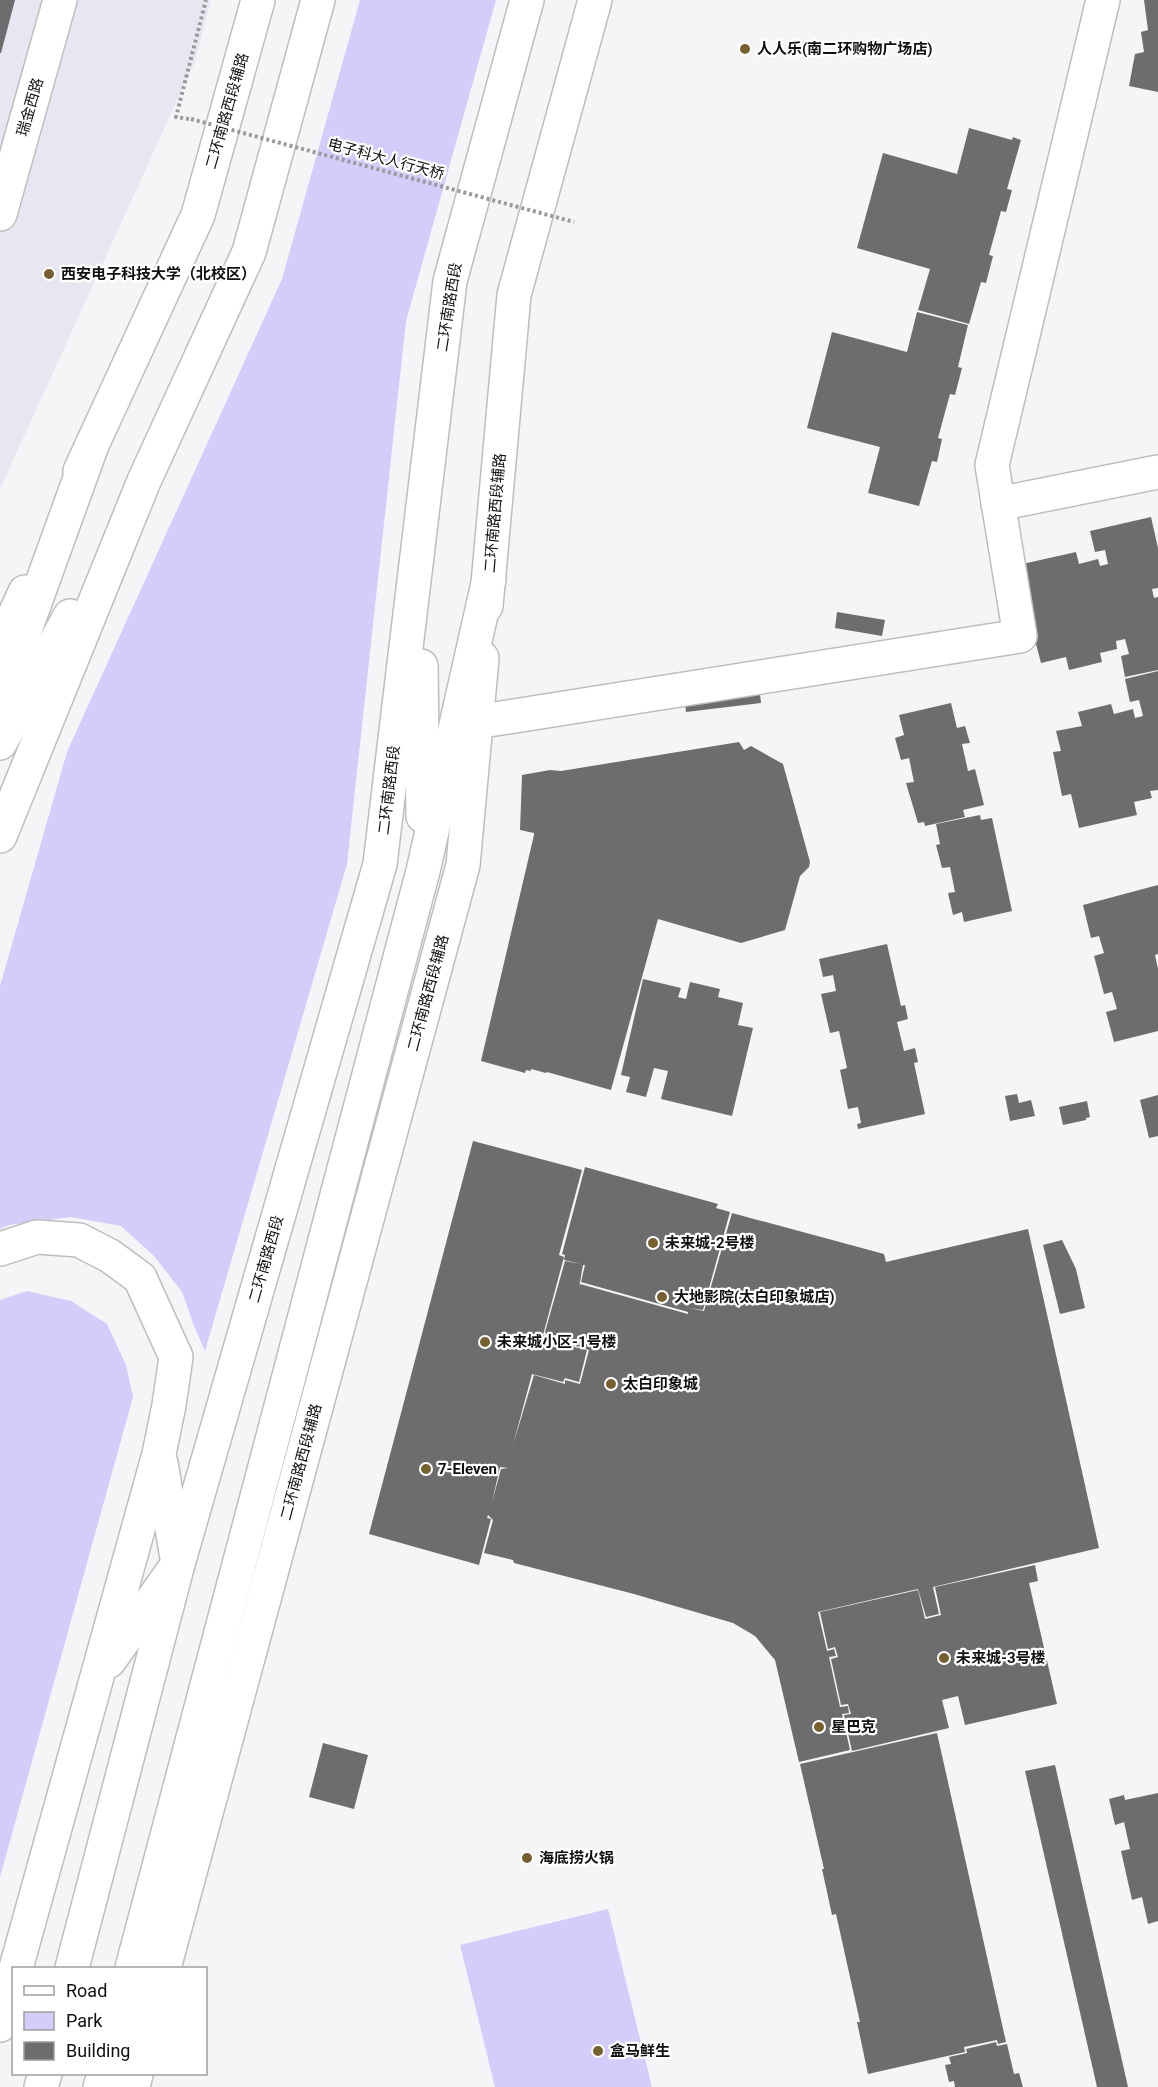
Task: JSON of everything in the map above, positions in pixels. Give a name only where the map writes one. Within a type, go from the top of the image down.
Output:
[{"type":"main road","name":"瑞金西路","points":[[0,214],[60,0]]},
{"type":"main road","name":"二环南路西段辅路","points":[[0,646],[198,215],[258,0]]},
{"type":"main road","points":[[0,836],[144,481],[249,252],[318,0]]},
{"type":"main road","name":"二环南路西段","points":[[72,1967],[178,1564],[380,864],[450,281],[527,0]]},
{"type":"main road","name":"二环南路西段辅路","points":[[164,1967],[463,865],[514,295],[595,0]]},
{"type":"main road","points":[[476,722],[1020,636],[992,465],[1103,0]]},
{"type":"main road","points":[[0,699],[92,445]]},
{"type":"main road","points":[[998,504],[1158,472]]},
{"type":"main road","points":[[0,743],[144,481]]},
{"type":"main road","points":[[420,530],[423,871]]},
{"type":"main road","points":[[132,1967],[423,871],[489,579]]},
{"type":"main road","points":[[0,1249],[37,1237],[79,1240],[110,1256],[140,1278],[176,1357],[159,1454],[16,1967]]},
{"type":"main road","points":[[96,1680],[178,1564],[159,1454]]},
{"type":"main road","points":[[0,2025],[12,1983]]},
{"type":"path","name":"电子科大人行天桥","points":[[206,0],[176,117],[191,119],[574,222]]},
{"type":"shaded area","name":"西安电子科技大学（北校区）","points":[[0,0],[211,0],[196,59],[0,489]]},
{"type":"green space","points":[[360,0],[496,0],[406,321],[347,864],[205,1351],[182,1292],[154,1256],[121,1226],[71,1217],[9,1225],[0,1229],[0,986],[67,752],[282,279]]},
{"type":"green space","points":[[27,1291],[71,1301],[107,1324],[126,1365],[133,1397],[0,1877],[0,1300]]},
{"type":"green space","points":[[608,1909],[652,2087],[495,2087],[460,1945]]},
{"type":"building","points":[[0,0],[15,0],[1,53],[0,53]]},
{"type":"building","points":[[1144,0],[1158,0],[1158,92],[1129,86],[1135,54],[1144,52],[1141,32],[1148,30]]},
{"type":"building","points":[[969,128],[1012,140],[1013,137],[1021,140],[1007,189],[1012,190],[1006,212],[1001,211],[989,255],[993,256],[986,283],[981,282],[969,324],[918,310],[930,269],[857,248],[883,153],[957,174]]},
{"type":"building","points":[[917,312],[968,325],[958,367],[962,368],[955,395],[950,394],[938,438],[942,439],[937,462],[932,461],[919,506],[868,493],[880,447],[807,428],[832,332],[907,352]]},
{"type":"building","points":[[1151,517],[1158,548],[1158,588],[1152,589],[1154,598],[1158,597],[1158,670],[1125,677],[1121,656],[1129,654],[1125,639],[1116,641],[1117,649],[1100,653],[1102,662],[1069,670],[1066,657],[1041,663],[1036,644],[1028,646],[1018,565],[1076,552],[1079,564],[1098,559],[1100,566],[1108,564],[1105,550],[1095,552],[1090,531]]},
{"type":"building","points":[[837,612],[885,620],[882,636],[835,628]]},
{"type":"building","points":[[1158,671],[1158,790],[1150,791],[1152,798],[1134,802],[1137,815],[1079,828],[1071,794],[1062,796],[1053,752],[1061,751],[1056,731],[1082,726],[1078,712],[1111,704],[1114,714],[1133,709],[1135,718],[1143,716],[1139,700],[1130,702],[1125,679]]},
{"type":"building","points":[[758,676],[761,703],[686,712],[682,678]]},
{"type":"building","points":[[951,703],[957,728],[965,726],[970,743],[962,744],[968,771],[975,769],[984,805],[963,810],[965,817],[925,826],[924,822],[918,823],[906,783],[914,782],[909,758],[901,760],[895,738],[904,735],[899,715]]},
{"type":"building","points":[[739,742],[744,750],[751,746],[783,764],[810,862],[809,867],[800,876],[785,930],[741,943],[658,919],[611,1090],[547,1072],[531,1069],[531,1071],[526,1070],[525,1073],[481,1061],[534,835],[534,833],[520,830],[522,775],[550,770],[561,771]]},
{"type":"building","points":[[980,815],[981,820],[992,818],[1012,911],[964,922],[962,912],[953,915],[948,893],[955,892],[950,867],[942,868],[936,845],[940,844],[936,824]]},
{"type":"building","points":[[1158,885],[1158,954],[1155,955],[1158,969],[1158,1031],[1114,1042],[1106,1012],[1117,1009],[1112,992],[1104,994],[1094,956],[1104,953],[1099,936],[1091,938],[1083,905]]},
{"type":"building","points":[[887,944],[901,1006],[905,1005],[908,1019],[897,1022],[904,1051],[915,1048],[918,1062],[914,1063],[925,1114],[858,1129],[857,1124],[861,1123],[858,1107],[848,1109],[840,1070],[847,1068],[839,1031],[830,1033],[821,994],[836,991],[833,975],[823,977],[819,959]]},
{"type":"building","points":[[643,979],[681,988],[678,997],[686,999],[690,982],[720,989],[718,997],[743,1003],[738,1025],[753,1028],[732,1116],[661,1099],[668,1071],[654,1068],[646,1097],[626,1092],[630,1077],[621,1075]]},
{"type":"building","points":[[1017,1094],[1019,1103],[1031,1100],[1035,1116],[1010,1121],[1005,1096]]},
{"type":"building","points":[[1158,1095],[1158,1136],[1149,1138],[1140,1100]]},
{"type":"building","points":[[1087,1101],[1090,1117],[1063,1125],[1059,1107]]},
{"type":"building","points":[[473,1141],[582,1170],[559,1255],[564,1257],[543,1335],[575,1343],[574,1347],[587,1350],[579,1382],[565,1378],[563,1382],[532,1374],[513,1445],[534,1375],[565,1384],[565,1380],[580,1384],[589,1350],[576,1346],[576,1342],[545,1332],[565,1261],[580,1264],[564,1260],[565,1255],[562,1254],[585,1167],[718,1204],[716,1208],[730,1212],[703,1310],[689,1308],[704,1311],[732,1213],[884,1254],[886,1262],[1028,1229],[1099,1548],[933,1587],[939,1614],[926,1617],[918,1589],[818,1612],[827,1651],[834,1649],[836,1656],[829,1657],[840,1707],[848,1706],[849,1713],[842,1714],[850,1750],[799,1762],[775,1660],[755,1636],[733,1623],[484,1553],[493,1520],[488,1515],[487,1518],[491,1519],[479,1565],[369,1534]],"holes":[[[583,1265],[585,1265],[581,1282],[688,1312],[688,1314],[580,1284],[579,1288]],[[500,1467],[508,1468],[501,1469],[492,1502]]]},
{"type":"building","points":[[1062,1240],[1076,1269],[1085,1308],[1060,1314],[1043,1245]]},
{"type":"building","points":[[1035,1565],[1038,1581],[1029,1583],[1057,1704],[965,1725],[958,1696],[942,1700],[949,1728],[852,1751],[844,1715],[851,1714],[848,1704],[841,1705],[831,1659],[838,1657],[835,1647],[828,1649],[820,1612],[918,1590],[925,1619],[941,1615],[935,1587]]},
{"type":"building","points":[[937,1733],[1006,2042],[998,2044],[997,2040],[964,2047],[965,2052],[868,2074],[857,2022],[860,2022],[836,1914],[832,1915],[800,1764]]},
{"type":"building","points":[[323,1743],[368,1755],[354,1809],[309,1797]]},
{"type":"building","points":[[1055,1765],[1128,2087],[1097,2087],[1025,1771]]},
{"type":"building","points":[[1158,1793],[1158,1921],[1148,1924],[1142,1897],[1132,1900],[1121,1851],[1130,1849],[1124,1822],[1115,1825],[1109,1799],[1124,1795],[1125,1800]]},
{"type":"building","points":[[996,2042],[997,2046],[1007,2044],[1014,2074],[1019,2073],[1023,2087],[955,2087],[954,2081],[949,2082],[945,2065],[951,2064],[949,2057],[967,2053],[966,2049]]},
{"type":"place","name":"人人乐(南二环购物广场店)","points":[[745,49]]},
{"type":"place","name":"西安电子科技大学（北校区）","points":[[49,274]]},
{"type":"place","name":"未来城-2号楼","points":[[653,1243]]},
{"type":"place","name":"大地影院(太白印象城店)","points":[[662,1297]]},
{"type":"place","name":"未来城小区-1号楼","points":[[485,1342]]},
{"type":"place","name":"太白印象城","points":[[611,1384]]},
{"type":"place","name":"7-Eleven","points":[[426,1469]]},
{"type":"place","name":"未来城-3号楼","points":[[944,1658]]},
{"type":"place","name":"星巴克","points":[[819,1727]]},
{"type":"place","name":"海底捞火锅","points":[[527,1858]]},
{"type":"place","name":"盒马鲜生","points":[[598,2051]]}]
